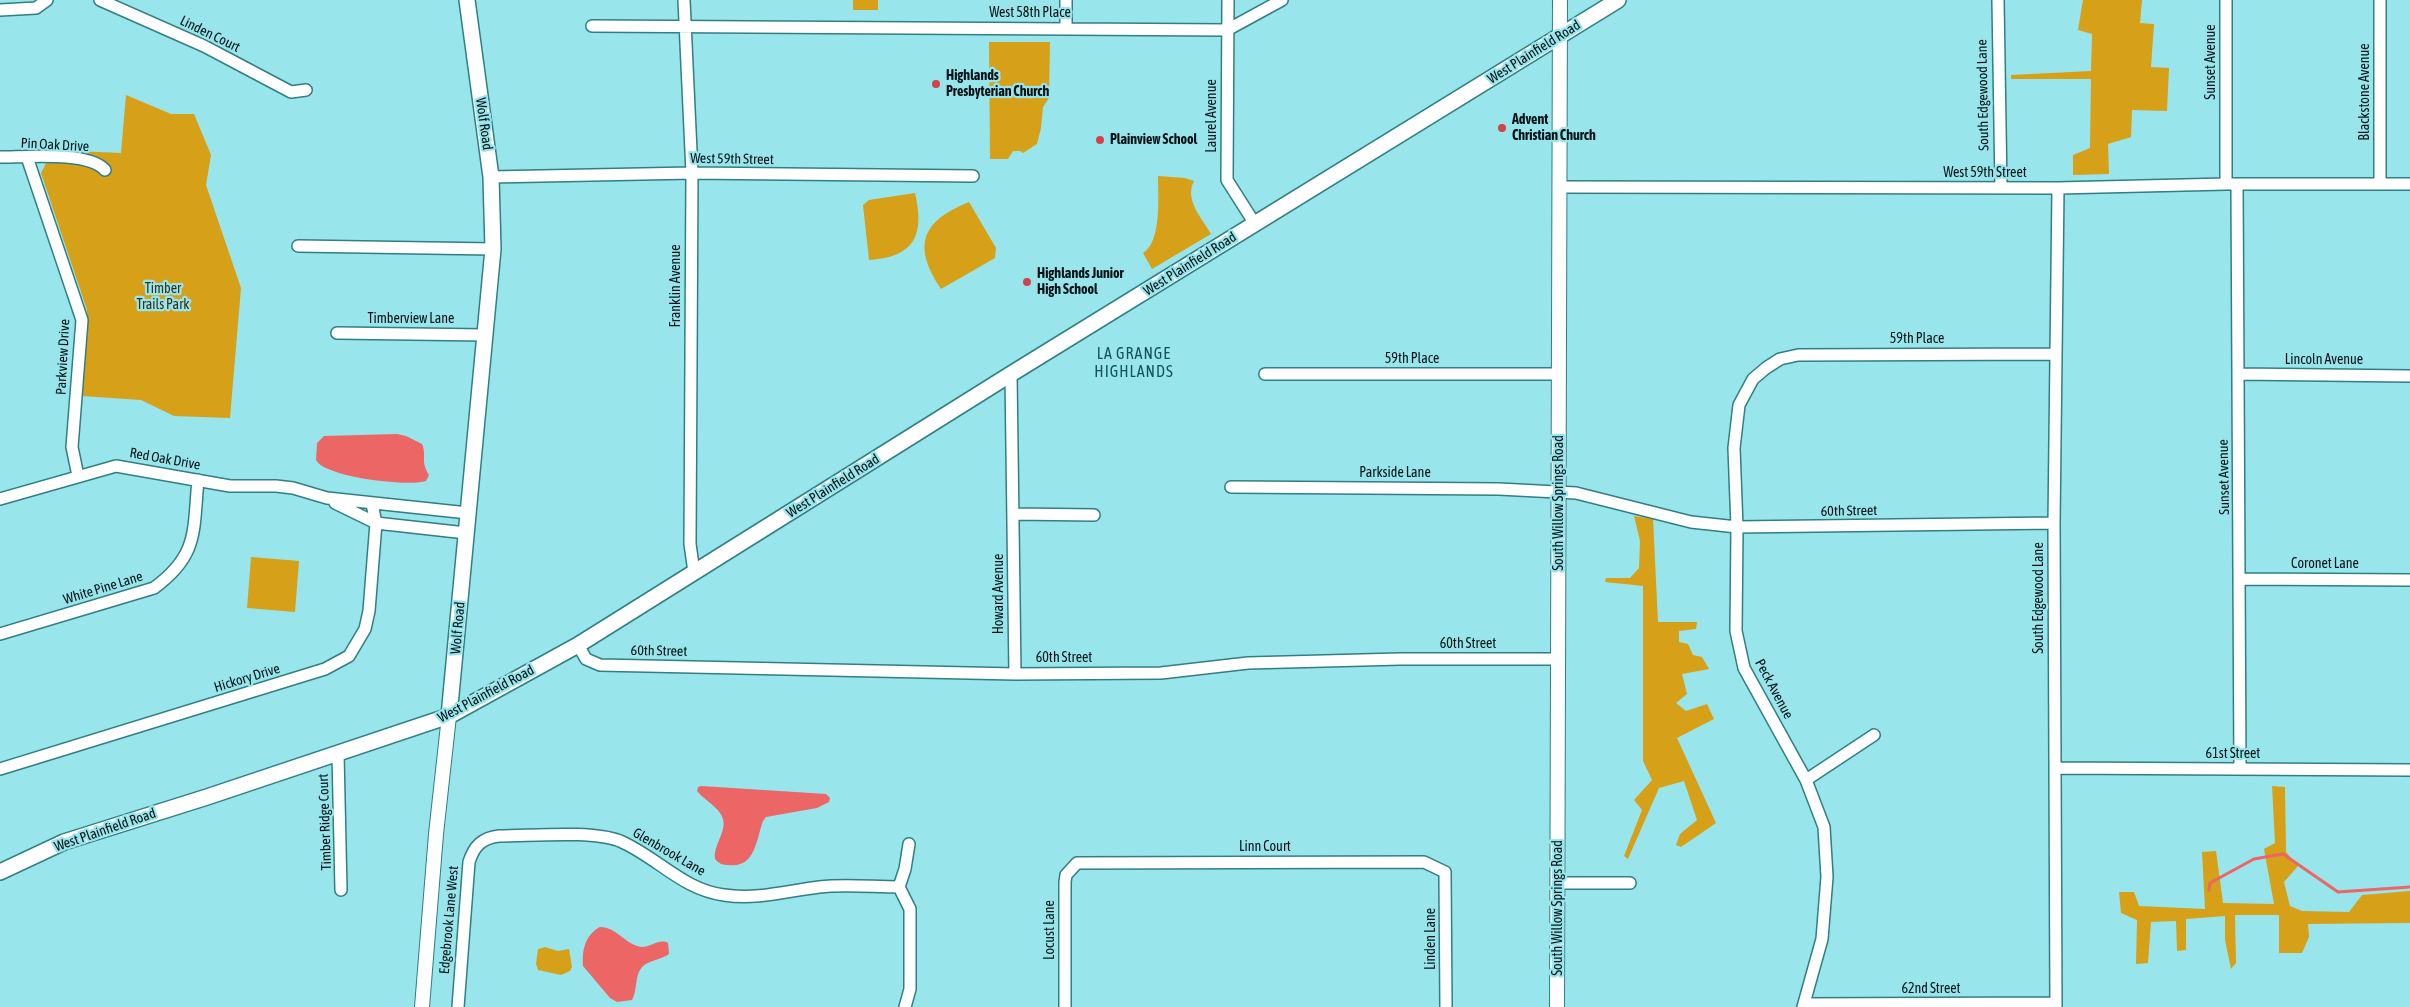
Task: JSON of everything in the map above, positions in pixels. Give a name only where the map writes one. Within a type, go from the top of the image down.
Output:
[{"type":"main road","name":"Wolf Road","points":[[450,716],[493,249],[491,177],[467,0]]},
{"type":"main road","name":"West Plainfield Road","points":[[0,872],[64,842],[450,716],[578,644],[1011,374],[1618,0]]},
{"type":"street","points":[[0,10],[36,8],[47,0]]},
{"type":"street","name":"Linden Court","points":[[100,0],[204,46],[291,92],[306,90]]},
{"type":"street","name":"Franklin Avenue","points":[[684,0],[692,173],[690,544],[694,572]]},
{"type":"street","points":[[1066,0],[1066,28]]},
{"type":"street","name":"Laurel Avenue","points":[[1228,0],[1227,180],[1255,224]]},
{"type":"street","points":[[1227,30],[1282,0]]},
{"type":"street","name":"South Willow Springs Road","points":[[1557,1007],[1560,0]]},
{"type":"street","name":"South Edgewood Lane","points":[[1998,0],[2001,188]]},
{"type":"street","name":"Sunset Avenue","points":[[2226,0],[2238,374],[2240,769]]},
{"type":"street","name":"Blackstone Avenue","points":[[2380,0],[2380,184]]},
{"type":"street","name":"West 58th Place","points":[[592,26],[1227,30]]},
{"type":"street","name":"Pin Oak Drive","points":[[0,157],[82,159],[100,164],[105,170]]},
{"type":"street","name":"Parkview Drive","points":[[27,157],[82,320],[72,447],[78,476]]},
{"type":"street","name":"West 59th Street","points":[[491,177],[692,173],[973,176]]},
{"type":"street","name":"West 59th Street","points":[[1560,187],[2058,188],[2232,184],[2410,184]]},
{"type":"street","name":"South Edgewood Lane","points":[[2056,1005],[2054,523],[2058,188]]},
{"type":"street","points":[[298,246],[493,249]]},
{"type":"street","name":"Timberview Lane","points":[[337,333],[485,335]]},
{"type":"street","name":"59th Place","points":[[1780,359],[1807,354],[2055,354]]},
{"type":"street","name":"Peck Avenue","points":[[1780,359],[1753,379],[1739,405],[1734,448],[1738,527],[1736,631],[1744,668],[1806,780],[1824,827],[1827,877],[1822,939],[1804,1006]]},
{"type":"street","name":"Howard Avenue","points":[[1011,374],[1015,674]]},
{"type":"street","name":"59th Place","points":[[1266,374],[1559,374]]},
{"type":"street","name":"Lincoln Avenue","points":[[2238,374],[2410,376]]},
{"type":"street","name":"Red Oak Drive","points":[[0,499],[116,466],[230,486],[284,487],[327,498],[468,513]]},
{"type":"street","name":"White Pine Lane","points":[[0,634],[154,588],[171,575],[183,561],[191,542],[198,480]]},
{"type":"street","name":"Parkside Lane","points":[[1231,487],[1499,489],[1559,493]]},
{"type":"street","name":"60th Street","points":[[1559,493],[1576,493],[1691,522],[1738,527],[2054,523]]},
{"type":"street","name":"Red Oak Drive","points":[[327,498],[376,523],[466,533]]},
{"type":"street","name":"Hickory Drive","points":[[0,769],[338,664],[354,651],[365,629],[376,523],[372,504]]},
{"type":"street","points":[[1014,514],[1094,515]]},
{"type":"street","name":"Coronet Lane","points":[[2240,579],[2410,580]]},
{"type":"street","name":"60th Street","points":[[578,644],[586,659],[600,665],[1015,674],[1161,673],[1248,662],[1558,659]]},
{"type":"street","name":"Wolf Road","points":[[422,1007],[436,834],[450,716]]},
{"type":"street","points":[[1806,780],[1874,734]]},
{"type":"street","name":"Timber Ridge Court","points":[[338,754],[342,890]]},
{"type":"street","name":"61st Street","points":[[2055,768],[2410,770]]},
{"type":"street","name":"Glenbrook Lane","points":[[482,840],[499,836],[604,838],[620,841],[642,853],[674,876],[695,888],[724,895],[761,897],[821,887],[899,887]]},
{"type":"street","name":"Edgebrook Lane West","points":[[458,1007],[469,862],[473,850],[482,840]]},
{"type":"street","points":[[905,1007],[910,989],[910,909],[899,887],[905,869],[909,844]]},
{"type":"street","name":"Linn Court","points":[[1083,862],[1424,862],[1445,872]]},
{"type":"street","name":"Locust Lane","points":[[1065,1007],[1065,882],[1066,875],[1073,866],[1083,862]]},
{"type":"street","name":"Linden Lane","points":[[1445,872],[1446,1007]]},
{"type":"street","points":[[1558,883],[1630,883]]},
{"type":"street","name":"62nd Street","points":[[1804,1006],[2056,1005]]},
{"type":"green space","points":[[853,0],[878,0],[878,10],[853,10]]},
{"type":"green space","points":[[2083,0],[2142,0],[2140,23],[2154,24],[2151,67],[2169,68],[2167,111],[2132,110],[2131,137],[2108,144],[2109,174],[2073,175],[2073,155],[2090,148],[2091,79],[2011,79],[2011,75],[2091,71],[2092,34],[2078,30]]},
{"type":"green space","points":[[989,42],[1050,42],[1049,98],[1043,107],[1037,144],[1023,153],[1013,151],[1008,159],[990,159]]},
{"type":"green space","name":"Timber Trails Park","points":[[126,95],[171,114],[194,114],[211,155],[206,185],[241,288],[230,418],[174,416],[141,400],[82,396],[88,327],[87,310],[41,173],[53,150],[121,153]]},
{"type":"green space","points":[[1158,176],[1185,178],[1194,181],[1191,195],[1195,209],[1211,234],[1152,269],[1143,253],[1149,247],[1156,229],[1158,217]]},
{"type":"green space","points":[[915,193],[918,221],[917,232],[913,242],[897,254],[869,260],[863,205],[869,200]]},
{"type":"green space","points":[[969,202],[996,248],[995,258],[941,289],[926,260],[924,248],[926,237],[931,227],[940,218],[953,209]]},
{"type":"green space","points":[[1634,516],[1653,519],[1658,622],[1697,622],[1696,629],[1679,631],[1679,642],[1688,644],[1693,655],[1702,657],[1709,669],[1682,674],[1687,694],[1676,703],[1686,711],[1707,704],[1714,719],[1677,738],[1716,823],[1681,847],[1676,845],[1680,834],[1697,820],[1684,781],[1659,788],[1628,859],[1624,856],[1642,810],[1634,800],[1652,780],[1643,761],[1643,586],[1605,582],[1606,578],[1630,578],[1639,568],[1640,541]]},
{"type":"green space","points":[[251,557],[299,561],[295,612],[247,608]]},
{"type":"green space","points":[[2272,786],[2285,787],[2286,852],[2298,866],[2284,882],[2290,906],[2302,911],[2349,912],[2362,895],[2410,891],[2410,923],[2308,924],[2309,937],[2302,953],[2279,953],[2279,915],[2235,915],[2236,963],[2231,969],[2225,940],[2225,916],[2186,919],[2186,950],[2177,951],[2176,921],[2151,922],[2148,963],[2136,964],[2137,920],[2121,913],[2119,892],[2134,892],[2139,906],[2205,909],[2202,852],[2216,851],[2223,903],[2274,904],[2264,849],[2275,843]]},
{"type":"green space","points":[[545,947],[558,951],[569,949],[572,967],[570,971],[561,975],[538,970],[536,964],[538,949]]},
{"type":"shaded area","points":[[397,434],[422,444],[424,462],[429,475],[426,481],[402,483],[350,476],[322,466],[316,460],[317,443],[324,436]]},
{"type":"shaded area","points":[[698,787],[826,794],[830,798],[829,802],[817,808],[766,817],[749,858],[738,865],[725,865],[715,859],[716,847],[724,825],[723,819],[718,810],[697,791]]},
{"type":"shaded area","points":[[600,927],[611,930],[636,946],[645,947],[659,942],[668,943],[669,954],[646,964],[640,970],[632,1000],[617,1002],[610,998],[583,966],[583,954],[588,939]]},
{"type":"waterway","points":[[2209,890],[2210,883],[2254,859],[2283,854],[2338,892],[2410,887]]},
{"type":"place","name":"Highlands Presbyterian Church","points":[[936,84]]},
{"type":"place","name":"Advent Christian Church","points":[[1502,128]]},
{"type":"place","name":"Plainview School","points":[[1100,140]]},
{"type":"place","name":"Highlands Junior High School","points":[[1027,282]]},
{"type":"district","name":"LA GRANGE HIGHLANDS","points":[[1134,363]]}]
